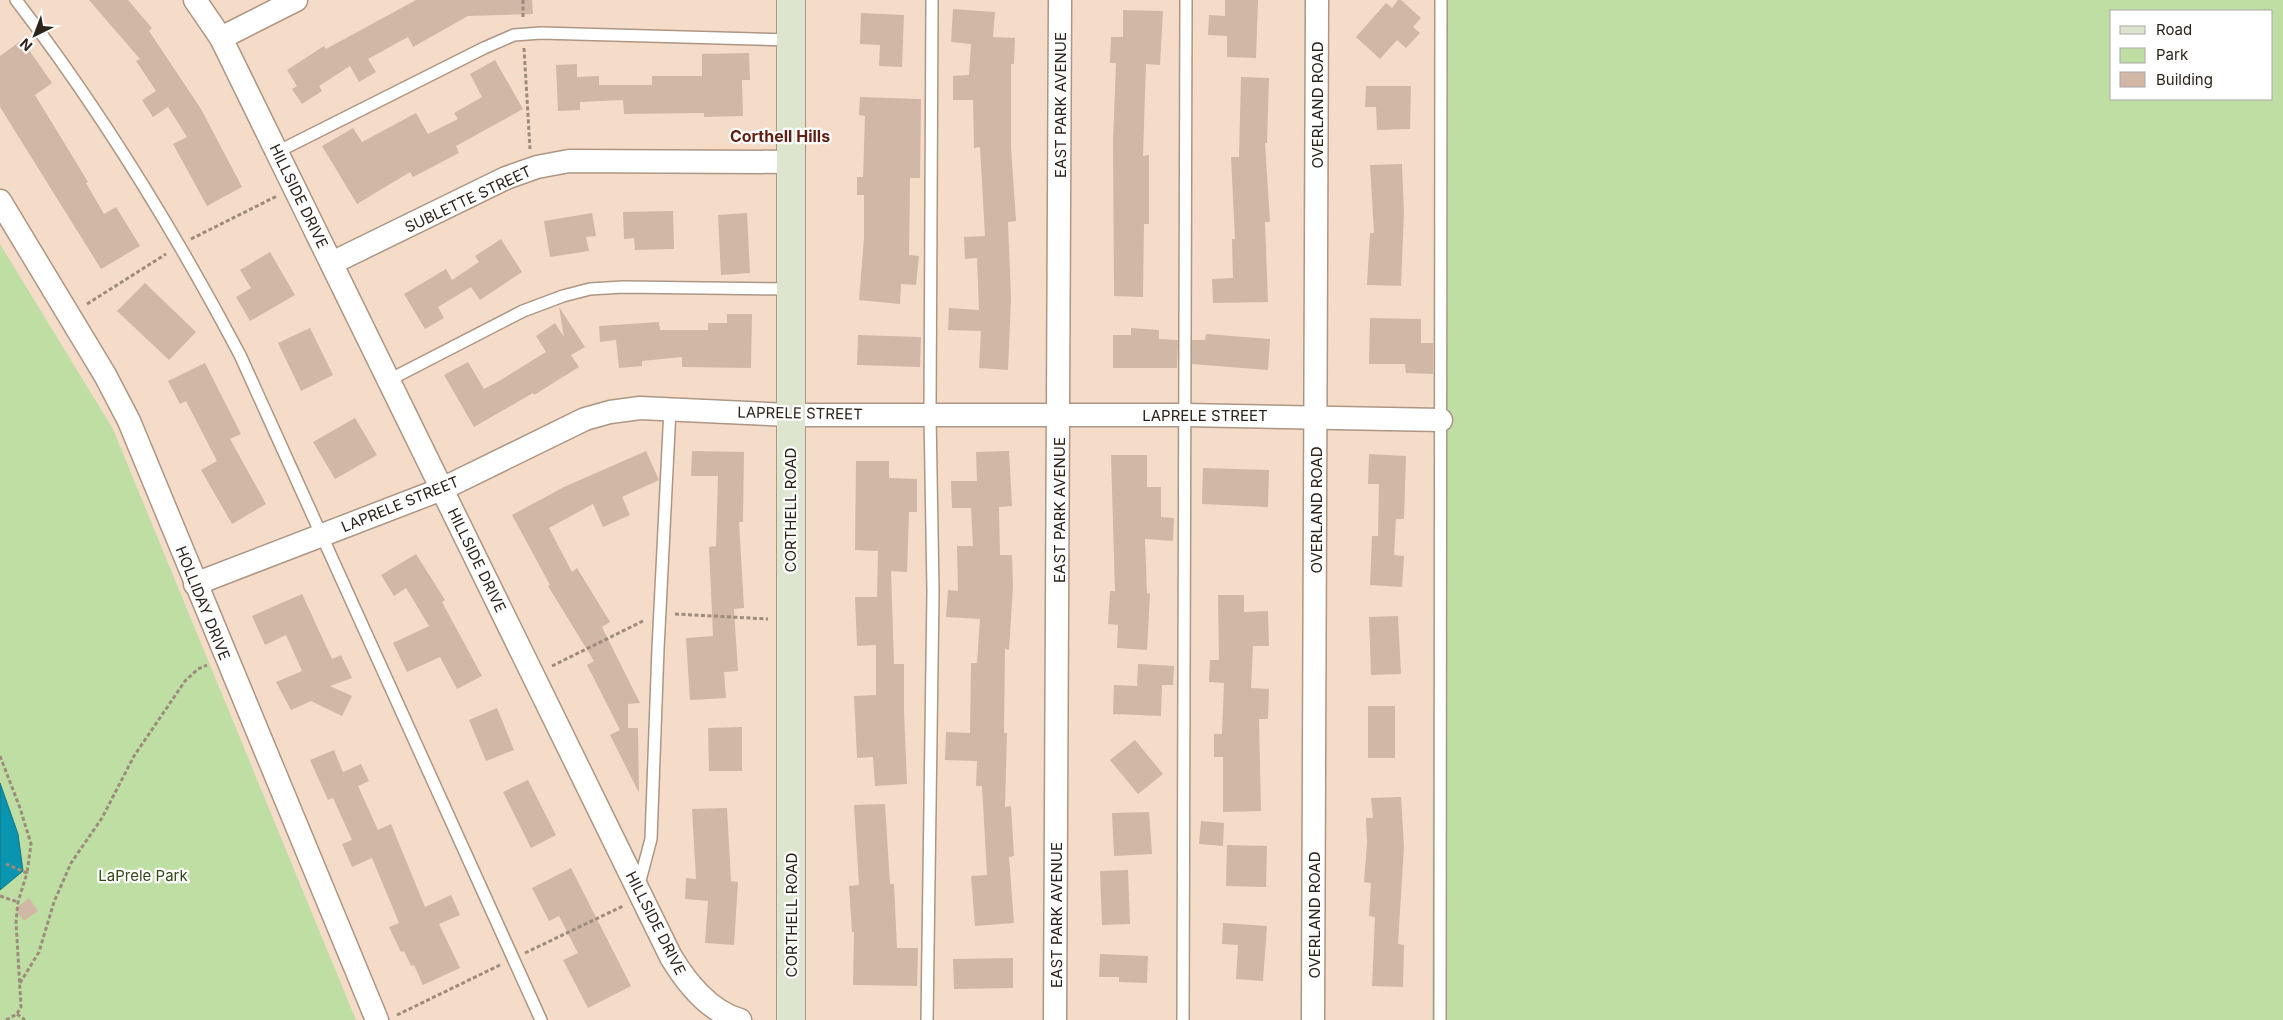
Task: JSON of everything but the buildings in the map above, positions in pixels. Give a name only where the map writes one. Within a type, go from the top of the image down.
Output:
[{"type":"street","name":"HILLSIDE DRIVE","points":[[195,0],[221,38],[671,957],[686,981],[710,1003],[740,1020]]},
{"type":"street","points":[[221,38],[296,0]]},
{"type":"street","name":"CORTHELL ROAD","points":[[791,0],[791,1020]]},
{"type":"street","name":"EAST PARK AVENUE","points":[[1055,1020],[1060,0]]},
{"type":"street","name":"OVERLAND ROAD","points":[[1314,1020],[1317,0]]},
{"type":"street","name":"SUBLETTE STREET","points":[[332,264],[506,178],[569,161],[791,162]]},
{"type":"street","name":"HOLLIDAY DRIVE","points":[[0,201],[105,375],[130,421],[195,584],[377,1020]]},
{"type":"street","name":"LAPRELE STREET","points":[[195,584],[442,489],[585,419],[610,412],[640,408],[790,415],[1185,414],[1441,420]]},
{"type":"lane","points":[[16,0],[50,44],[121,151],[214,306],[240,356],[541,1020]]},
{"type":"lane","points":[[927,1020],[933,591],[930,414],[932,0]]},
{"type":"lane","points":[[1183,1020],[1186,0]]},
{"type":"lane","points":[[1440,1020],[1441,0]]},
{"type":"lane","points":[[277,152],[484,48],[514,35],[791,40]]},
{"type":"lane","points":[[389,380],[524,311],[563,296],[590,289],[623,287],[791,289]]},
{"type":"lane","points":[[638,889],[651,839],[658,640],[670,409]]},
{"type":"path","points":[[523,0],[531,170]]},
{"type":"path","points":[[20,984],[39,952],[54,902],[71,863],[102,818],[134,756],[185,681],[198,669],[226,657]]},
{"type":"path","points":[[0,756],[20,808],[31,844],[27,873],[18,902],[16,922],[21,1006],[17,1014],[7,1019]]},
{"type":"path","points":[[6,864],[27,873]]},
{"type":"path","points":[[0,896],[18,902]]},
{"type":"path","points":[[17,1014],[25,1020]]},
{"type":"green space","points":[[1436,0],[2283,0],[2283,1020],[1432,1020]]},
{"type":"green space","name":"LaPrele Park","points":[[0,244],[113,429],[356,1020],[0,1020]]},
{"type":"water","points":[[0,783],[18,834],[23,871],[0,890]]},
{"type":"district","name":"Corthell Hills","points":[[780,136]]}]
